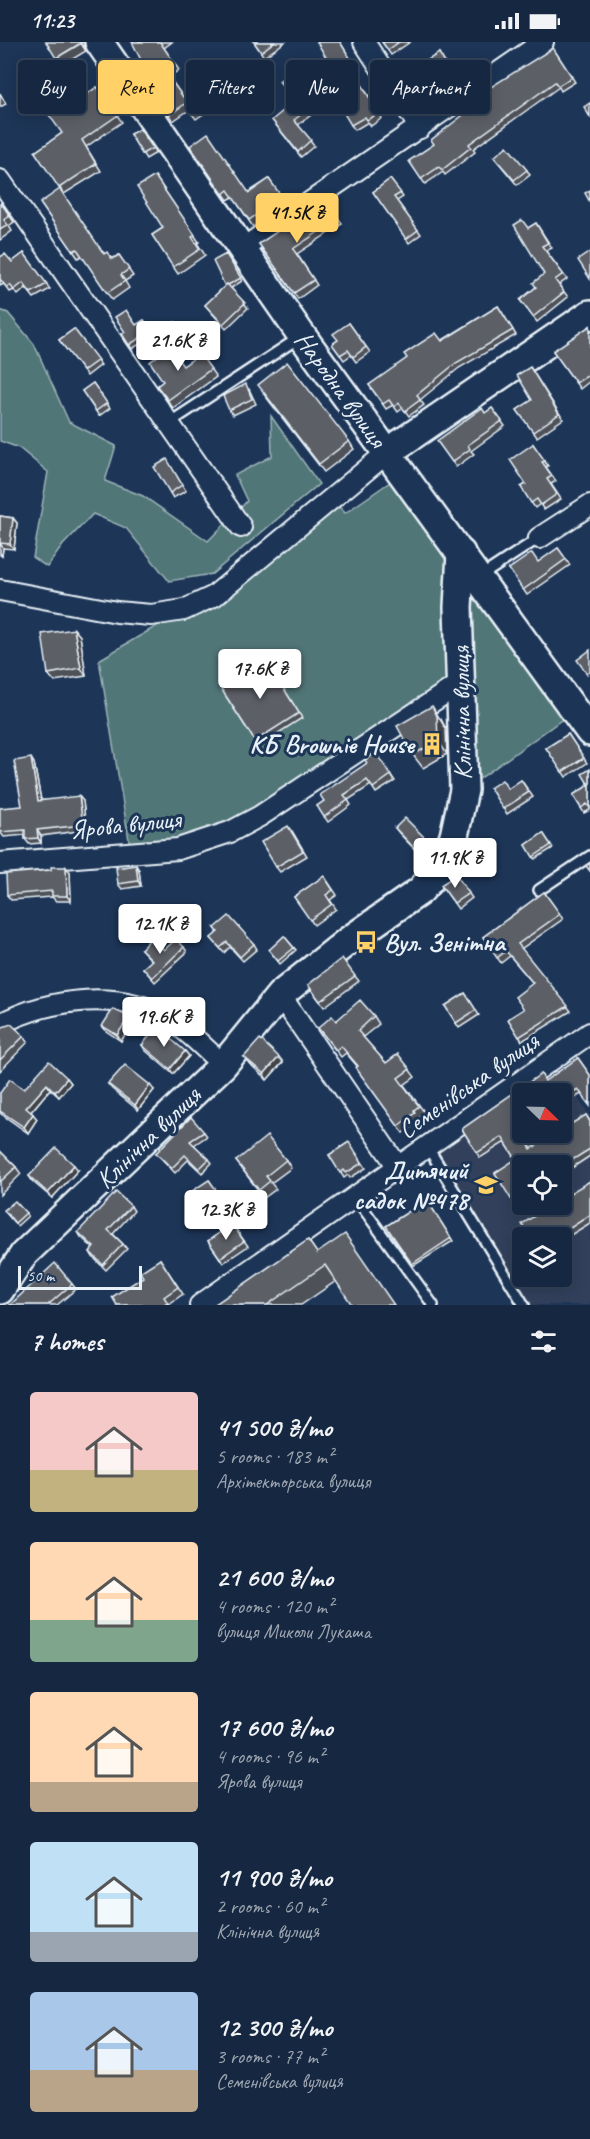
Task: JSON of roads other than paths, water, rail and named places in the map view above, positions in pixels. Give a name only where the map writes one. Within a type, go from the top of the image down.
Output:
[{"type":"street","name":"Народна вулиця","points":[[99,42],[302,336],[479,578],[586,719]]},
{"type":"street","points":[[364,42],[420,128]]},
{"type":"street","points":[[242,249],[543,42]]},
{"type":"street","points":[[0,180],[241,527]]},
{"type":"street","points":[[0,590],[152,615],[184,610],[214,596],[388,452],[590,314]]},
{"type":"street","points":[[539,538],[590,505]]},
{"type":"street","name":"Клінічна вулиця","points":[[0,1290],[24,1254],[224,1065],[280,995],[348,941],[420,891],[443,865],[454,836],[464,790],[459,607],[461,553]]},
{"type":"street","name":"Ярова вулиця","points":[[0,863],[178,849],[230,832],[260,816],[462,682]]},
{"type":"street","points":[[280,995],[399,1167]]},
{"type":"street","points":[[0,1024],[56,1004],[120,1000],[171,1020],[224,1065]]},
{"type":"street","name":"Семенівська вулиця","points":[[200,1305],[590,1033]]},
{"type":"lane","points":[[169,423],[302,336]]},
{"type":"lane","points":[[479,578],[539,538]]},
{"type":"lane","points":[[539,890],[590,856]]},
{"type":"lane","points":[[427,1146],[524,1305]]},
{"type":"lane","points":[[355,1197],[433,1305]]},
{"type":"place","name":"КБ Brownie House","points":[[432,744]]},
{"type":"place","name":"Вул. Зенітна","points":[[366,942]]},
{"type":"place","name":"Дитячий садок №478","points":[[486,1185]]}]
